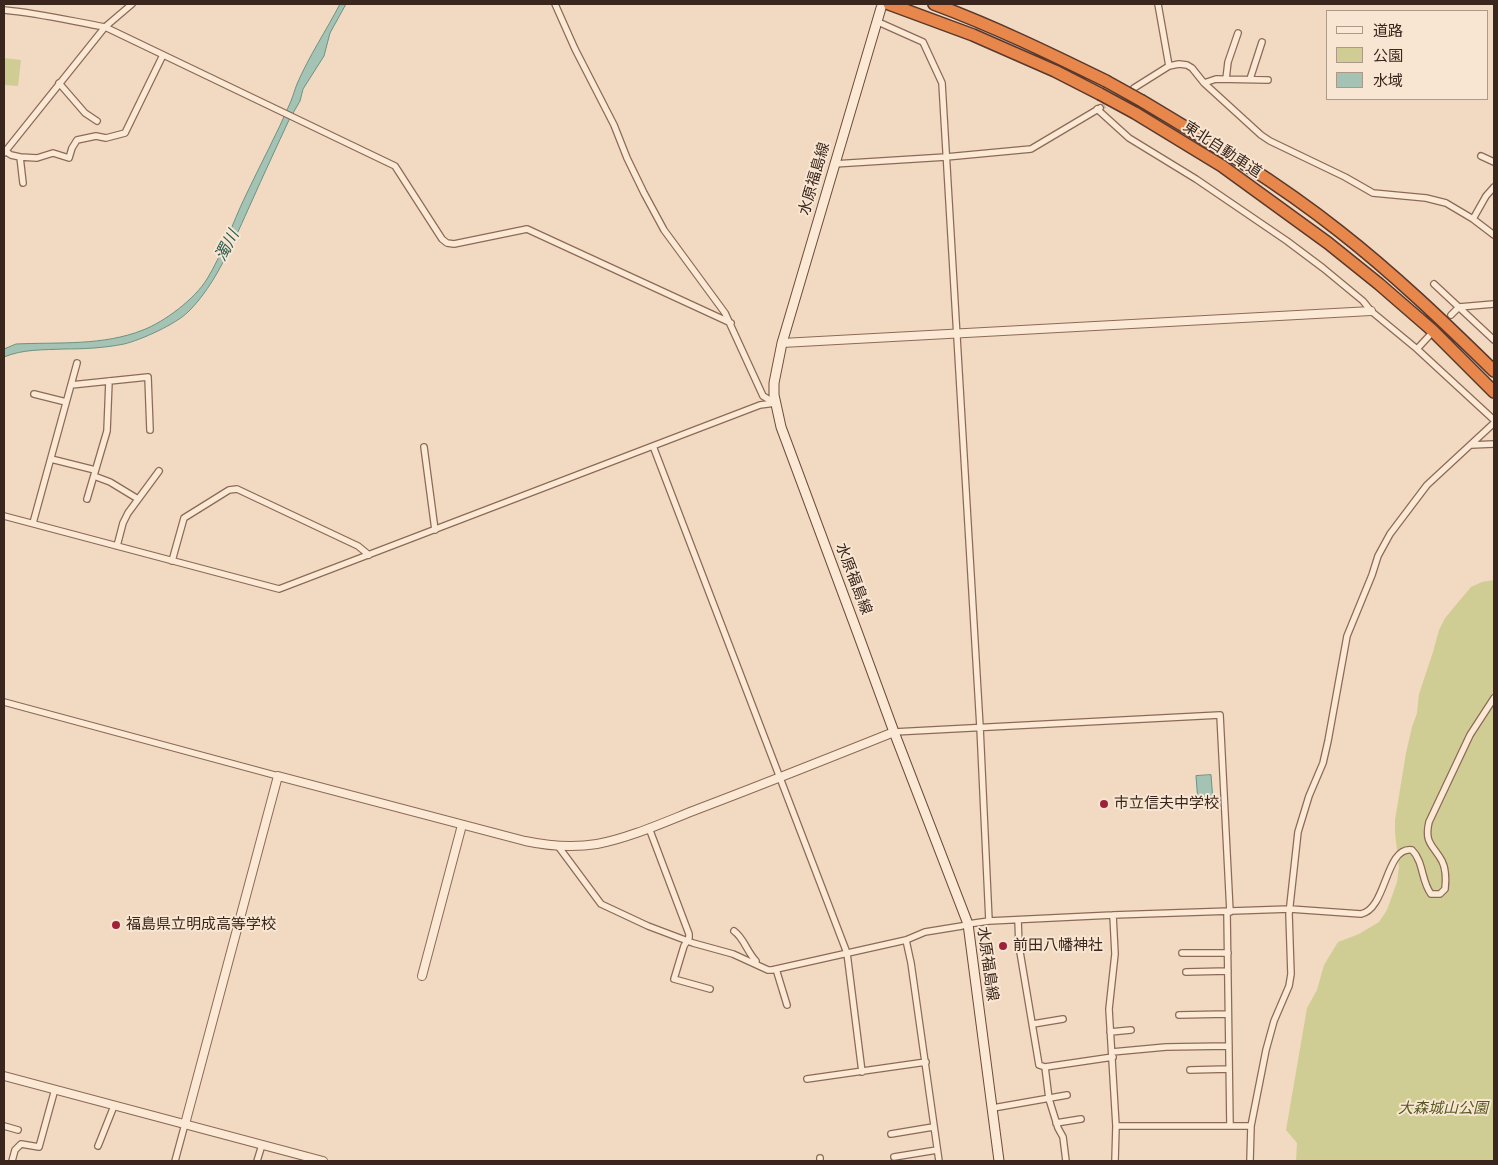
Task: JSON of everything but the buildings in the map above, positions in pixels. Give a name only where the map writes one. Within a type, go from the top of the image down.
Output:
[{"type":"highway","name":"東北自動車道","points":[[934,4],[1029,43],[1106,81],[1142,100],[1230,155],[1339,230],[1392,274],[1494,371]]},
{"type":"highway","name":"東北自動車道","points":[[885,6],[973,35],[1055,72],[1135,113],[1222,166],[1328,243],[1378,284],[1432,330],[1494,392]]},
{"type":"main road","name":"水原福島線","points":[[885,6],[876,21],[782,343],[774,383],[775,403],[781,427],[797,472],[968,924],[993,1108],[998,1161]]},
{"type":"street","points":[[132,4],[105,27],[5,152],[20,157],[37,158],[53,153],[69,158],[77,140],[96,136],[106,138],[125,133],[163,55]]},
{"type":"street","points":[[555,4],[575,49],[614,125],[627,158],[664,230],[725,313],[763,396],[775,403]]},
{"type":"street","points":[[1158,4],[1169,66]]},
{"type":"street","points":[[4,10],[41,14],[105,27],[395,166],[446,244],[527,229],[730,323]]},
{"type":"street","points":[[876,21],[923,42],[942,83],[980,727],[989,921]]},
{"type":"street","points":[[1226,79],[1228,62],[1238,33]]},
{"type":"street","points":[[1250,79],[1262,42]]},
{"type":"street","points":[[1134,88],[1169,66],[1187,65],[1192,68],[1204,83],[1270,141],[1373,192],[1426,198],[1446,203],[1474,219],[1494,235]]},
{"type":"street","points":[[1204,83],[1216,79],[1268,80]]},
{"type":"street","points":[[59,84],[85,113],[97,121]]},
{"type":"street","points":[[834,164],[946,157],[1031,149],[1098,109],[1129,138],[1196,179],[1323,268],[1363,301],[1371,311],[1417,348],[1494,421],[1427,485],[1390,534],[1378,556],[1347,636],[1323,763],[1309,796],[1298,832],[1290,909],[1292,968],[1290,980],[1268,1038],[1251,1126],[1250,1161]]},
{"type":"street","points":[[1481,156],[1494,162]]},
{"type":"street","points":[[20,157],[23,183]]},
{"type":"street","points":[[1474,219],[1486,196],[1494,188]]},
{"type":"street","points":[[1434,284],[1494,340]]},
{"type":"street","points":[[1451,315],[1459,307],[1494,304]]},
{"type":"street","points":[[782,343],[1371,311]]},
{"type":"street","points":[[1417,348],[1429,336]]},
{"type":"street","points":[[33,524],[77,363]]},
{"type":"street","points":[[71,385],[148,377],[150,430]]},
{"type":"street","points":[[87,499],[107,431],[109,381]]},
{"type":"street","points":[[34,394],[66,402]]},
{"type":"street","points":[[4,516],[279,588],[760,405],[775,403]]},
{"type":"street","points":[[1471,444],[1494,444]]},
{"type":"street","points":[[653,446],[847,952],[862,1072]]},
{"type":"street","points":[[424,447],[435,530]]},
{"type":"street","points":[[51,459],[95,473],[138,498]]},
{"type":"street","points":[[117,546],[123,523],[128,513],[159,471]]},
{"type":"street","points":[[172,561],[184,518],[233,489],[237,489],[358,546],[369,555]]},
{"type":"street","points":[[558,846],[601,904],[648,926],[687,941],[733,954],[768,970],[906,940],[925,932],[989,921],[1290,909],[1354,914],[1366,913],[1371,910],[1376,901],[1398,855],[1408,850],[1412,850],[1416,854],[1427,890],[1431,894],[1436,895],[1445,889],[1442,862],[1429,843],[1426,832],[1468,740],[1494,698]]},
{"type":"street","points":[[4,702],[525,842],[571,847],[597,844],[649,828],[894,732],[1220,714],[1229,912],[1230,1126]]},
{"type":"street","points":[[175,1161],[278,776]]},
{"type":"street","points":[[422,976],[462,825]]},
{"type":"street","points":[[649,828],[689,934],[674,979],[710,989]]},
{"type":"street","points":[[1113,915],[1115,954],[1110,995],[1110,1032],[1116,1126],[1115,1161]]},
{"type":"street","points":[[1018,920],[1019,946],[1039,1065],[1045,1067],[1112,1054],[1166,1047],[1229,1046]]},
{"type":"street","points":[[734,931],[738,934],[750,956],[756,961],[756,964]]},
{"type":"street","points":[[906,940],[926,1062],[933,1127],[939,1161]]},
{"type":"street","points":[[1182,953],[1228,953]]},
{"type":"street","points":[[776,969],[787,1005]]},
{"type":"street","points":[[1186,972],[1228,971]]},
{"type":"street","points":[[1178,1015],[1228,1014]]},
{"type":"street","points":[[1033,1024],[1063,1019]]},
{"type":"street","points":[[1110,1032],[1131,1030]]},
{"type":"street","points":[[807,1079],[926,1062]]},
{"type":"street","points":[[1045,1067],[1056,1123],[1063,1137],[1066,1161]]},
{"type":"street","points":[[1190,1070],[1229,1069]]},
{"type":"street","points":[[4,1076],[318,1161]]},
{"type":"street","points":[[12,1161],[15,1150],[21,1144],[39,1146],[55,1089]]},
{"type":"street","points":[[993,1108],[1067,1095]]},
{"type":"street","points":[[98,1146],[114,1106]]},
{"type":"street","points":[[1056,1123],[1081,1119]]},
{"type":"street","points":[[4,1126],[18,1130]]},
{"type":"street","points":[[1116,1126],[1251,1126]]},
{"type":"street","points":[[891,1134],[933,1127]]},
{"type":"street","points":[[257,1161],[262,1145]]},
{"type":"street","points":[[894,1158],[937,1150]]},
{"type":"green space","points":[[4,58],[21,60],[18,86],[4,85]]},
{"type":"green space","name":"大森城山公園","points":[[1494,580],[1494,1161],[1296,1161],[1297,1143],[1286,1130],[1307,1008],[1317,990],[1324,965],[1338,942],[1359,934],[1379,922],[1387,910],[1397,882],[1399,867],[1395,820],[1406,753],[1417,713],[1419,694],[1439,630],[1445,618],[1471,587],[1482,582]]},
{"type":"water","name":"濁川","points":[[340,4],[346,4],[330,33],[324,56],[303,89],[300,101],[289,120],[231,246],[216,275],[188,312],[183,317],[158,331],[124,344],[94,348],[33,350],[4,357],[4,349],[16,344],[96,341],[112,339],[143,330],[178,309],[202,287],[218,259],[245,197],[286,113],[297,84]]},
{"type":"water","points":[[1211,775],[1213,801],[1198,802],[1196,776]]},
{"type":"tunnel","points":[[1100,108],[1126,93]]},
{"type":"place","name":"市立信夫中学校","points":[[1104,804]]},
{"type":"place","name":"福島県立明成高等学校","points":[[116,925]]},
{"type":"place","name":"前田八幡神社","points":[[1003,946]]}]
